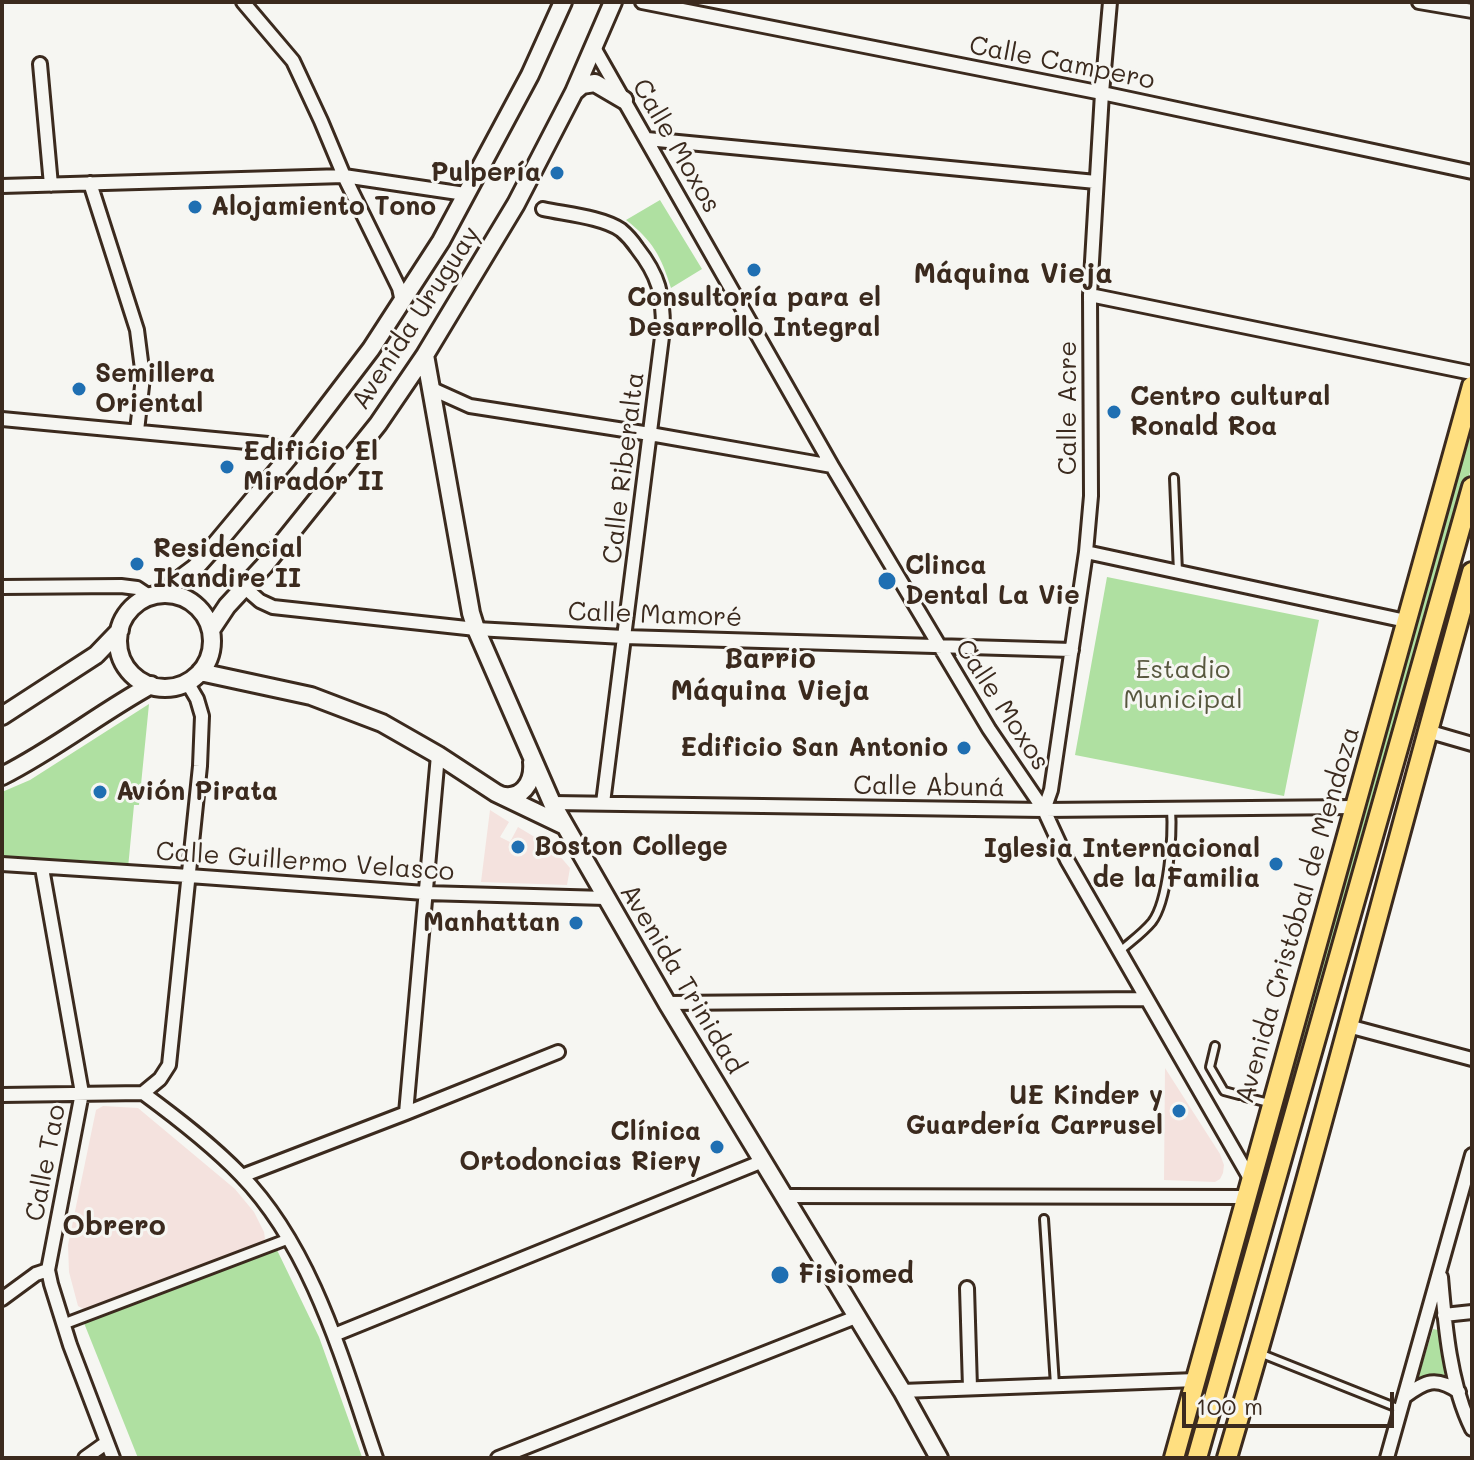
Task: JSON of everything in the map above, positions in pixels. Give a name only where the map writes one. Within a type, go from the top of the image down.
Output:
[{"type":"main road","name":"Avenida Uruguay","points":[[155,595],[204,558],[288,458],[371,349],[441,241],[530,75],[563,2]]},
{"type":"main road","name":"Avenida Uruguay","points":[[211,630],[227,606],[264,566],[378,424],[425,355],[516,204],[574,92],[613,2]]},
{"type":"main road","points":[[574,92],[582,85],[595,83],[624,100]]},
{"type":"main road","name":"Avenida Trinidad","points":[[425,355],[471,613],[552,803],[667,1003],[902,1391],[939,1458]]},
{"type":"main road","name":"Avenida Cristóbal de Mendoza","points":[[1174,1458],[1472,386]]},
{"type":"main road","name":"Avenida Cristóbal de Mendoza","points":[[1197,1458],[1472,487]]},
{"type":"main road","points":[[1227,1458],[1472,572]]},
{"type":"main road","points":[[171,594],[189,601],[202,612],[211,630],[212,645],[208,660],[194,677],[176,687],[151,685],[134,676],[119,652],[120,630],[126,615],[136,604],[155,595],[171,594]]},
{"type":"main road","points":[[2,716],[96,655],[120,630]]},
{"type":"main road","points":[[194,677],[311,696],[382,723],[496,793],[565,826]]},
{"type":"main road","points":[[2,776],[73,736],[151,685]]},
{"type":"main road","points":[[496,793],[509,797],[524,790],[533,773],[531,757]]},
{"type":"main road","points":[[1213,1319],[1266,1217]]},
{"type":"street","points":[[243,2],[293,61],[344,176],[399,288],[402,302]]},
{"type":"street","name":"Calle Campero","points":[[642,2],[1102,93],[1472,172]]},
{"type":"street","name":"Calle Acre","points":[[1044,810],[1051,790],[1072,650],[1091,496],[1090,295],[1110,2]]},
{"type":"street","points":[[1419,2],[1472,11]]},
{"type":"street","name":"Calle Moxos","points":[[593,46],[939,648],[1044,810],[1067,860],[1248,1189]]},
{"type":"street","points":[[40,64],[51,185]]},
{"type":"street","points":[[647,139],[1096,182]]},
{"type":"street","points":[[2,186],[344,176],[465,194]]},
{"type":"street","points":[[90,183],[137,330],[143,377],[137,431]]},
{"type":"street","name":"Calle Riberalta","points":[[543,209],[605,223],[621,230],[653,271],[661,295],[663,329],[603,803]]},
{"type":"street","points":[[1090,295],[1472,373]]},
{"type":"street","points":[[430,388],[470,406],[832,466]]},
{"type":"street","points":[[2,419],[268,444],[288,458]]},
{"type":"street","points":[[1086,552],[1406,621]]},
{"type":"street","points":[[2,578],[23,586]]},
{"type":"street","points":[[2,587],[121,586],[155,595]]},
{"type":"street","name":"Calle Mamoré","points":[[244,587],[260,601],[273,607],[476,629],[624,637],[1072,650]]},
{"type":"street","points":[[143,1093],[160,1079],[169,1065],[200,766],[202,716],[194,677]]},
{"type":"street","points":[[1427,731],[1472,744]]},
{"type":"street","points":[[406,1113],[438,755]]},
{"type":"street","name":"Calle Abuná","points":[[552,803],[1044,810],[1354,807]]},
{"type":"street","name":"Calle Guillermo Velasco","points":[[2,864],[425,893],[606,898]]},
{"type":"street","name":"Calle Tao","points":[[42,868],[82,1093],[48,1270],[64,1324],[113,1458]]},
{"type":"street","points":[[667,1003],[1146,999]]},
{"type":"street","points":[[1348,1026],[1472,1059]]},
{"type":"street","points":[[242,1176],[558,1052]]},
{"type":"street","points":[[2,1095],[143,1093],[185,1123],[242,1176],[288,1239],[309,1277],[334,1335],[376,1458]]},
{"type":"street","points":[[1387,1458],[1472,1155]]},
{"type":"street","points":[[334,1335],[763,1161]]},
{"type":"street","points":[[785,1196],[1248,1189]]},
{"type":"street","points":[[64,1324],[288,1239]]},
{"type":"street","points":[[1441,1266],[1444,1315],[1455,1379],[1472,1429]]},
{"type":"street","points":[[2,1299],[36,1274],[48,1270]]},
{"type":"street","points":[[967,1288],[970,1388]]},
{"type":"street","points":[[1444,1315],[1472,1312]]},
{"type":"street","points":[[498,1458],[856,1317]]},
{"type":"street","points":[[902,1391],[1196,1380]]},
{"type":"street","points":[[1402,1403],[1419,1386],[1439,1382],[1459,1392]]},
{"type":"street","points":[[85,1458],[106,1443]]},
{"type":"lane","points":[[1174,478],[1178,572]]},
{"type":"lane","points":[[1119,952],[1153,920],[1160,906],[1170,854],[1171,809]]},
{"type":"lane","points":[[1215,1046],[1210,1067],[1224,1091],[1272,1104]]},
{"type":"lane","points":[[1044,1219],[1055,1385]]},
{"type":"lane","points":[[1258,1353],[1402,1403]]},
{"type":"shaded area","name":"Boston College","points":[[490,810],[509,822],[500,837],[510,842],[518,827],[553,848],[570,868],[567,885],[481,882]]},
{"type":"shaded area","name":"UE Kinder y Guardería Carrusel","points":[[1165,1068],[1220,1154],[1223,1173],[1215,1182],[1164,1180]]},
{"type":"shaded area","points":[[103,1106],[138,1108],[235,1189],[254,1212],[264,1232],[265,1239],[261,1244],[87,1311],[78,1306],[69,1272],[68,1245],[96,1110]]},
{"type":"green space","points":[[660,200],[702,269],[671,288],[655,250],[626,220]]},
{"type":"green space","points":[[1472,422],[1472,465],[1262,1215],[1241,1251]]},
{"type":"green space","name":"Estadio Municipal","points":[[1107,577],[1319,620],[1284,796],[1075,755]]},
{"type":"green space","points":[[149,704],[139,805],[134,805],[128,868],[2,859],[2,792],[30,780]]},
{"type":"green space","points":[[277,1250],[319,1337],[362,1457],[138,1458],[84,1323]]},
{"type":"green space","points":[[1433,1329],[1438,1330],[1445,1376],[1431,1376],[1417,1381]]},
{"type":"place","name":"Pulpería","points":[[557,173]]},
{"type":"place","name":"Alojamiento Tono","points":[[195,207]]},
{"type":"place","name":"Consultoría para el Desarrollo Integral","points":[[754,270]]},
{"type":"place","name":"Semillera Oriental","points":[[79,389]]},
{"type":"place","name":"Centro cultural Ronald Roa","points":[[1114,412]]},
{"type":"place","name":"Edificio El Mirador II","points":[[227,467]]},
{"type":"place","name":"Residencial Ikandire II","points":[[137,564]]},
{"type":"place","name":"Clinca Dental La Vie","points":[[887,581]]},
{"type":"place","name":"Edificio San Antonio","points":[[964,748]]},
{"type":"place","name":"Avión Pirata","points":[[100,792]]},
{"type":"place","name":"Boston College","points":[[518,847]]},
{"type":"place","name":"Iglesia Internacional de la Familia","points":[[1276,864]]},
{"type":"place","name":"Manhattan","points":[[576,923]]},
{"type":"place","name":"UE Kinder y Guardería Carrusel","points":[[1179,1111]]},
{"type":"place","name":"Clínica Ortodoncias Riery","points":[[717,1147]]},
{"type":"place","name":"Fisiomed","points":[[780,1275]]},
{"type":"district","name":"Máquina Vieja","points":[[1013,274]]},
{"type":"district","name":"Barrio Máquina Vieja","points":[[770,675]]},
{"type":"district","name":"Obrero","points":[[114,1226]]}]
